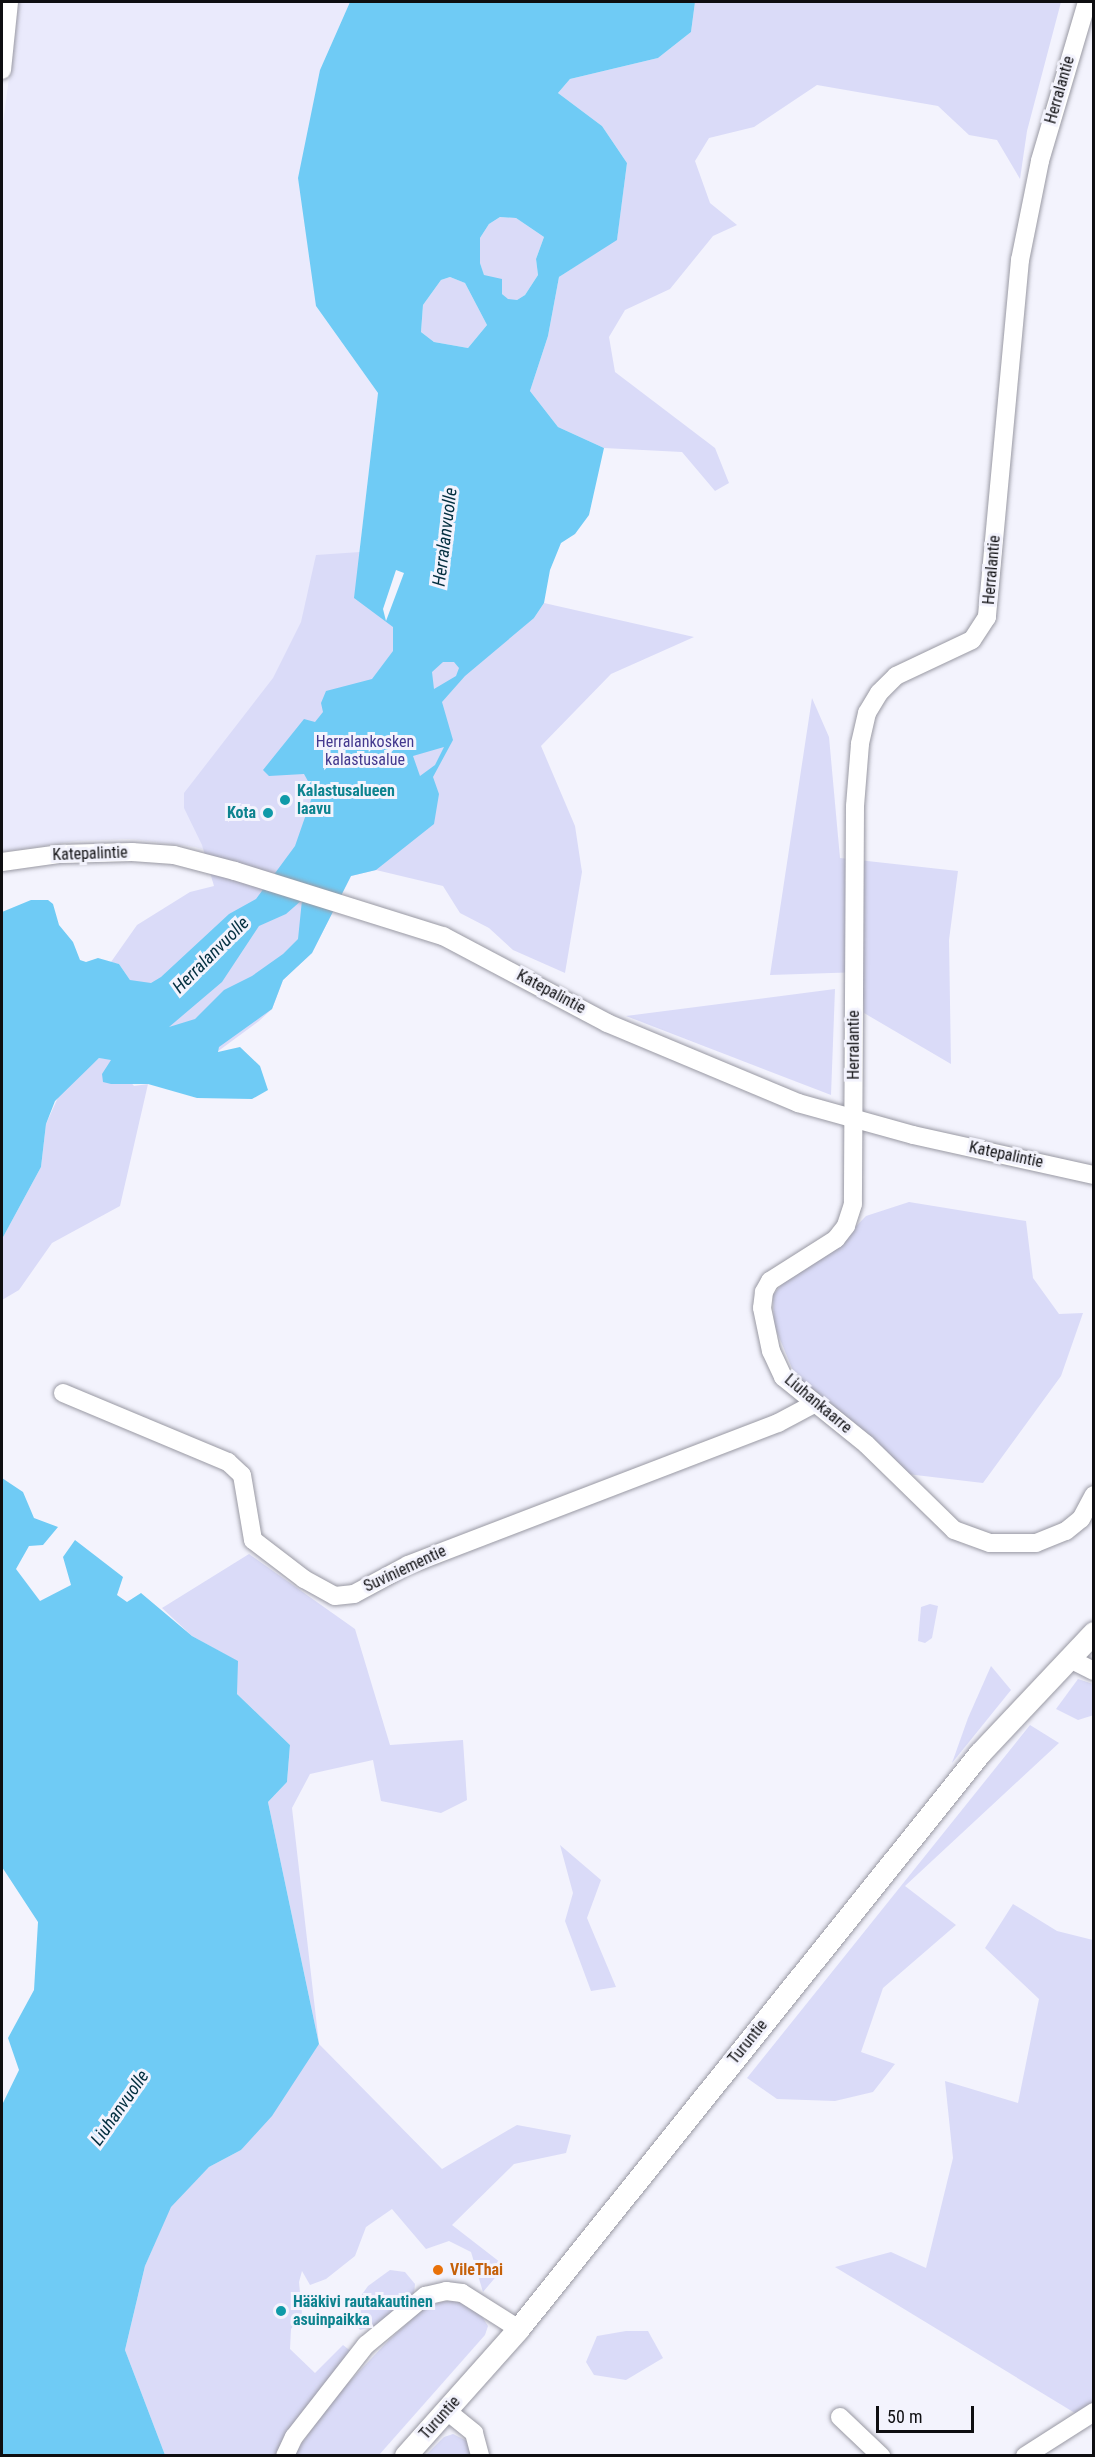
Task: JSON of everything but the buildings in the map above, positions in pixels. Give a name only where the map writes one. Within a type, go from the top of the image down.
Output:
[{"type":"main road","name":"Turuntie","points":[[406,2456],[519,2329],[980,1754],[1093,1634]]},
{"type":"street","points":[[2,70],[9,2]]},
{"type":"street","name":"Herralantie","points":[[854,1119],[855,806],[867,713],[879,693],[896,676],[972,640],[987,617],[1020,260],[1040,161],[1087,2]]},
{"type":"street","name":"Katepalintie","points":[[2,862],[71,853],[132,852],[174,855],[235,871],[380,914],[443,936],[607,1023],[736,1079],[854,1119],[1094,1174]]},
{"type":"street","name":"Liuhankaarre","points":[[854,1119],[856,1177],[846,1226],[836,1239],[782,1271],[764,1292],[764,1326],[771,1351],[783,1377],[813,1404],[874,1450],[954,1530],[975,1539],[1006,1546],[1048,1539],[1081,1519],[1094,1495]]},
{"type":"street","name":"Suviniementie","points":[[63,1393],[228,1462],[242,1475],[253,1540],[304,1579],[335,1596],[354,1594],[408,1565],[778,1423],[813,1404]]},
{"type":"street","points":[[1070,1659],[1094,1671]]},
{"type":"street","points":[[285,2456],[294,2437],[366,2345],[425,2296],[446,2290],[462,2292],[519,2329]]},
{"type":"street","points":[[447,2411],[474,2433],[480,2456]]},
{"type":"street","points":[[1025,2456],[1094,2412]]},
{"type":"street","points":[[840,2417],[881,2456]]},
{"type":"shaded area","points":[[19,2],[350,2],[320,70],[316,306],[378,393],[354,598],[273,872],[195,847],[130,839],[76,841],[2,852],[2,131]]},
{"type":"green space","points":[[695,2],[1061,2],[1027,131],[1020,179],[997,140],[969,135],[938,106],[817,85],[754,127],[709,138],[695,161],[710,203],[737,225],[713,236],[670,289],[625,310],[609,337],[615,372],[715,448],[729,483],[715,491],[682,452],[604,448],[558,427],[530,391],[548,336],[559,277],[617,239],[627,163],[602,126],[558,93],[570,79],[658,58],[691,32]]},
{"type":"green space","points":[[500,217],[516,218],[544,237],[536,259],[538,275],[525,295],[517,300],[508,300],[491,277],[484,276],[480,263],[480,238],[489,224]]},
{"type":"green space","points":[[450,277],[465,283],[487,325],[468,348],[434,342],[421,332],[423,305],[441,280]]},
{"type":"green space","name":"Herralankosken kalastusalue","points":[[360,552],[534,618],[544,603],[694,637],[611,674],[541,746],[575,826],[582,872],[565,973],[513,950],[489,928],[460,913],[443,886],[376,870],[351,876],[312,953],[283,980],[272,1009],[217,1052],[154,1033],[130,980],[119,964],[111,962],[137,925],[190,892],[214,886],[202,845],[184,808],[184,793],[273,678],[301,622],[316,555]]},
{"type":"green space","points":[[812,698],[829,737],[840,858],[958,871],[949,940],[951,1064],[864,1013],[862,972],[770,975]]},
{"type":"green space","points":[[835,989],[831,1095],[626,1016]]},
{"type":"green space","points":[[99,1058],[111,1059],[134,1086],[148,1084],[120,1206],[52,1243],[19,1290],[2,1300],[2,1239],[41,1167],[46,1124],[60,1093]]},
{"type":"green space","points":[[909,1202],[1026,1221],[1033,1278],[1059,1314],[1083,1313],[1061,1376],[983,1483],[907,1474],[799,1385],[774,1325],[773,1295],[792,1272],[835,1248],[866,1216]]},
{"type":"green space","points":[[249,1554],[355,1629],[390,1745],[463,1740],[467,1800],[441,1813],[381,1801],[373,1760],[310,1774],[292,1808],[319,2044],[268,1802],[287,1782],[290,1745],[237,1694],[237,1661],[192,1636],[162,1608]]},
{"type":"green space","points":[[930,1604],[938,1606],[932,1638],[925,1643],[918,1641],[921,1607]]},
{"type":"green space","points":[[991,1666],[1011,1690],[952,1763],[968,1718]]},
{"type":"green space","points":[[1078,1679],[1093,1684],[1094,1715],[1078,1720],[1056,1709]]},
{"type":"green space","points":[[1030,1725],[1059,1743],[905,1886],[956,1925],[883,1988],[861,2052],[895,2064],[873,2092],[835,2101],[777,2099],[747,2078]]},
{"type":"green space","points":[[560,1845],[601,1880],[587,1918],[616,1987],[591,1991],[565,1921],[573,1893]]},
{"type":"green space","points":[[1013,1904],[1057,1931],[1093,1940],[1093,2424],[835,2267],[891,2252],[926,2268],[953,2158],[945,2081],[1018,2103],[1039,1999],[985,1948]]},
{"type":"green space","points":[[319,2044],[442,2169],[517,2125],[571,2135],[566,2153],[514,2164],[452,2225],[505,2266],[483,2292],[471,2252],[449,2241],[426,2249],[392,2209],[366,2227],[355,2256],[326,2279],[310,2285],[302,2271],[299,2282],[302,2314],[291,2329],[290,2349],[315,2373],[343,2345],[352,2352],[285,2435],[277,2455],[165,2455],[125,2350],[145,2266],[170,2207],[209,2167],[241,2150]]},
{"type":"green space","points":[[390,2270],[405,2272],[415,2284],[414,2293],[376,2326],[360,2330],[348,2314],[368,2286]]},
{"type":"green space","points":[[457,2299],[481,2315],[488,2326],[485,2335],[379,2455],[293,2456],[332,2400],[388,2341],[427,2305]]},
{"type":"green space","points":[[626,2331],[648,2331],[663,2358],[626,2380],[594,2375],[586,2362],[597,2336]]},
{"type":"green space","points":[[453,2434],[469,2442],[474,2456],[425,2456],[444,2437]]},
{"type":"water","name":"Herralanvuolle","points":[[350,2],[695,2],[691,32],[658,58],[570,79],[558,93],[602,126],[627,163],[617,240],[559,277],[548,336],[530,391],[558,427],[604,448],[589,515],[575,534],[561,543],[550,570],[544,603],[534,618],[465,676],[442,702],[453,740],[433,777],[439,794],[434,824],[376,870],[351,876],[312,953],[283,980],[272,1009],[219,1047],[218,1052],[240,1047],[260,1066],[268,1090],[252,1099],[197,1098],[148,1084],[111,1084],[103,1082],[102,1074],[111,1060],[99,1058],[55,1101],[46,1124],[41,1167],[2,1239],[2,912],[31,900],[48,900],[53,904],[59,925],[73,942],[80,960],[86,962],[98,958],[119,964],[130,980],[151,983],[161,977],[229,914],[256,899],[295,846],[312,797],[309,783],[304,774],[269,776],[263,770],[304,719],[315,722],[323,712],[321,703],[326,691],[372,679],[393,651],[393,627],[354,598],[378,393],[316,306],[298,178],[320,70]],"holes":[[[500,217],[516,218],[544,237],[536,259],[538,275],[525,295],[517,300],[508,299],[502,294],[502,279],[484,275],[480,263],[480,238],[489,224]],[[450,277],[465,283],[487,325],[468,348],[434,342],[421,332],[423,305],[441,280]],[[443,662],[454,662],[459,668],[456,676],[434,689],[432,672]],[[444,747],[435,765],[420,776],[413,756]],[[302,900],[298,939],[283,954],[252,976],[224,990],[195,1019],[169,1027],[222,982],[259,926],[286,914]]]},
{"type":"water","name":"Liuhanvuolle","points":[[2,1478],[23,1492],[34,1518],[58,1527],[43,1545],[29,1546],[16,1569],[40,1601],[71,1585],[63,1557],[75,1540],[123,1577],[117,1595],[127,1602],[141,1593],[192,1636],[238,1661],[237,1694],[290,1745],[287,1782],[268,1802],[319,2044],[272,2116],[241,2150],[209,2167],[171,2207],[145,2266],[125,2350],[165,2455],[2,2455],[2,2105],[19,2070],[8,2038],[34,1990],[38,1922],[2,1867]]},
{"type":"pier","points":[[396,570],[404,573],[386,621],[383,609]]},
{"type":"place","name":"Kalastusalueen laavu","points":[[285,800]]},
{"type":"place","name":"Kota","points":[[268,813]]},
{"type":"place","name":"VileThai","points":[[438,2270]]},
{"type":"place","name":"Hääkivi rautakautinen asuinpaikka","points":[[281,2311]]}]
